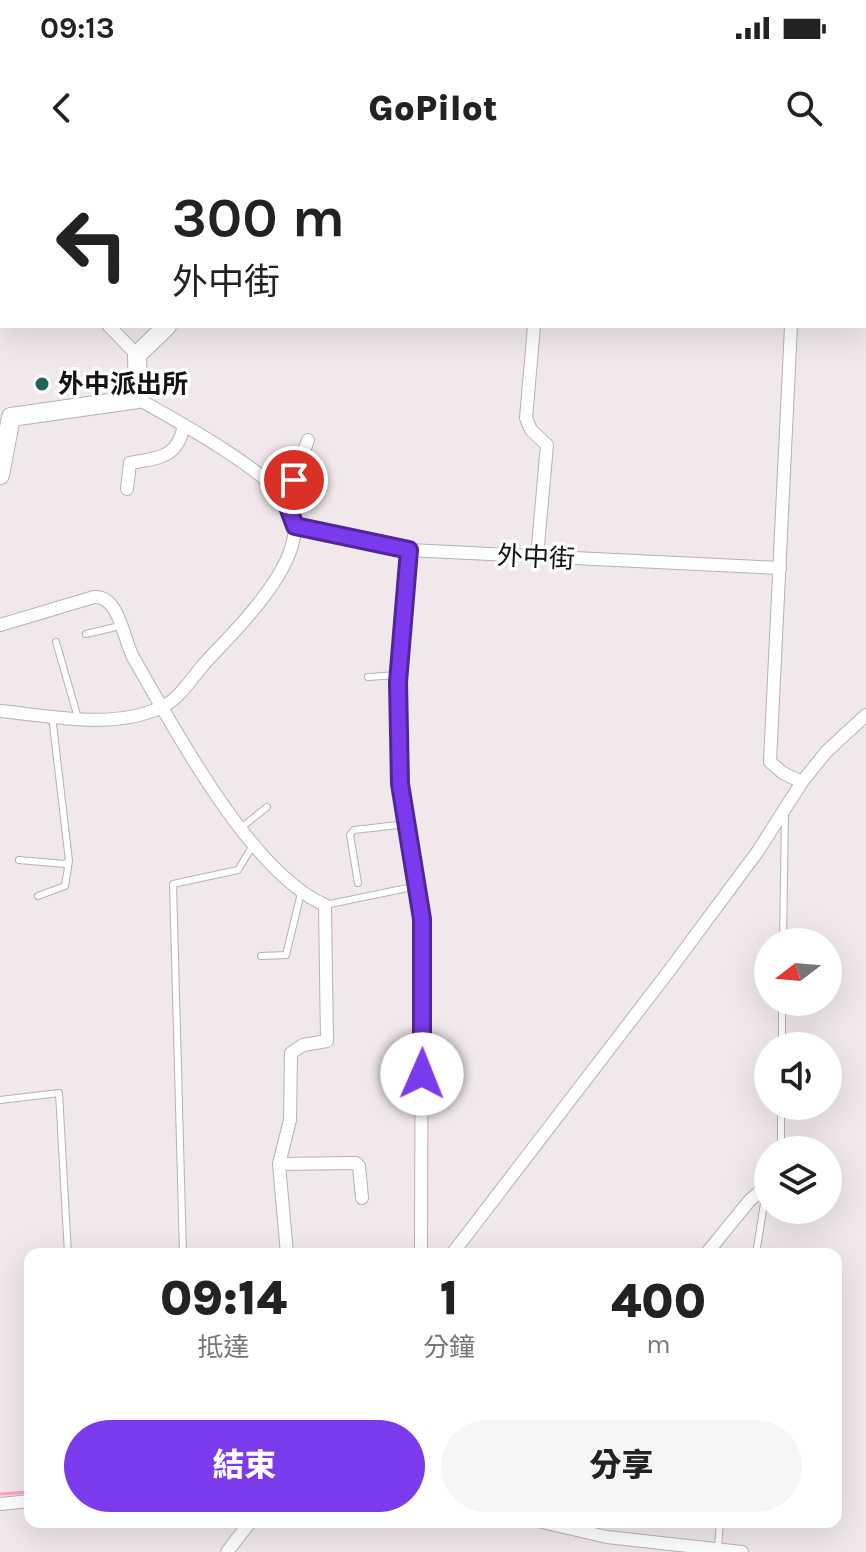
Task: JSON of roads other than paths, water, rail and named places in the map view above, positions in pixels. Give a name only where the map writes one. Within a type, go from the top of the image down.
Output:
[{"type":"street","points":[[111,328],[137,355],[138,399]]},
{"type":"street","points":[[137,355],[165,328]]},
{"type":"street","points":[[534,328],[526,418],[531,430],[547,445],[537,557]]},
{"type":"street","points":[[791,328],[770,762],[783,773],[802,782]]},
{"type":"street","points":[[0,475],[11,417],[138,399],[184,425],[284,496],[295,526],[278,578],[264,599],[162,707],[107,720],[0,711]]},
{"type":"street","points":[[127,489],[130,463],[164,458],[173,452],[184,425]]},
{"type":"street","points":[[284,496],[294,480],[308,440]]},
{"type":"street","name":"外中街","points":[[295,526],[409,550],[780,568]]},
{"type":"street","points":[[409,550],[398,675],[400,784],[422,919],[421,1248]]},
{"type":"street","points":[[0,625],[103,596],[112,603],[125,642],[188,757],[253,845],[301,893],[325,905],[327,1041],[303,1045],[291,1053],[290,1120],[279,1164],[286,1248]]},
{"type":"street","points":[[457,1248],[669,971],[802,782],[826,752],[866,715]]},
{"type":"street","points":[[279,1164],[356,1163],[359,1166],[362,1198]]},
{"type":"street","points":[[711,1248],[754,1197]]},
{"type":"street","points":[[0,1504],[24,1502]]},
{"type":"street","points":[[227,1552],[245,1528]]},
{"type":"street","points":[[568,1528],[607,1537],[742,1552]]},
{"type":"lane","points":[[86,634],[120,626]]},
{"type":"lane","points":[[56,642],[78,718]]},
{"type":"lane","points":[[368,677],[398,675]]},
{"type":"lane","points":[[38,896],[65,886],[69,861],[52,716]]},
{"type":"lane","points":[[242,827],[267,807]]},
{"type":"lane","points":[[783,928],[785,809]]},
{"type":"lane","points":[[358,883],[350,835],[354,830],[407,824]]},
{"type":"lane","points":[[183,1248],[173,884],[238,870],[253,845]]},
{"type":"lane","points":[[19,860],[65,864],[69,861]]},
{"type":"lane","points":[[325,905],[417,886]]},
{"type":"lane","points":[[261,956],[286,955],[301,893]]},
{"type":"lane","points":[[0,1100],[59,1093],[68,1248]]},
{"type":"lane","points":[[757,1248],[761,1224]]},
{"type":"lane","points":[[717,1550],[719,1528]]},
{"type":"waterway","points":[[0,1494],[24,1492]]},
{"type":"place","name":"外中派出所","points":[[42,384]]}]
